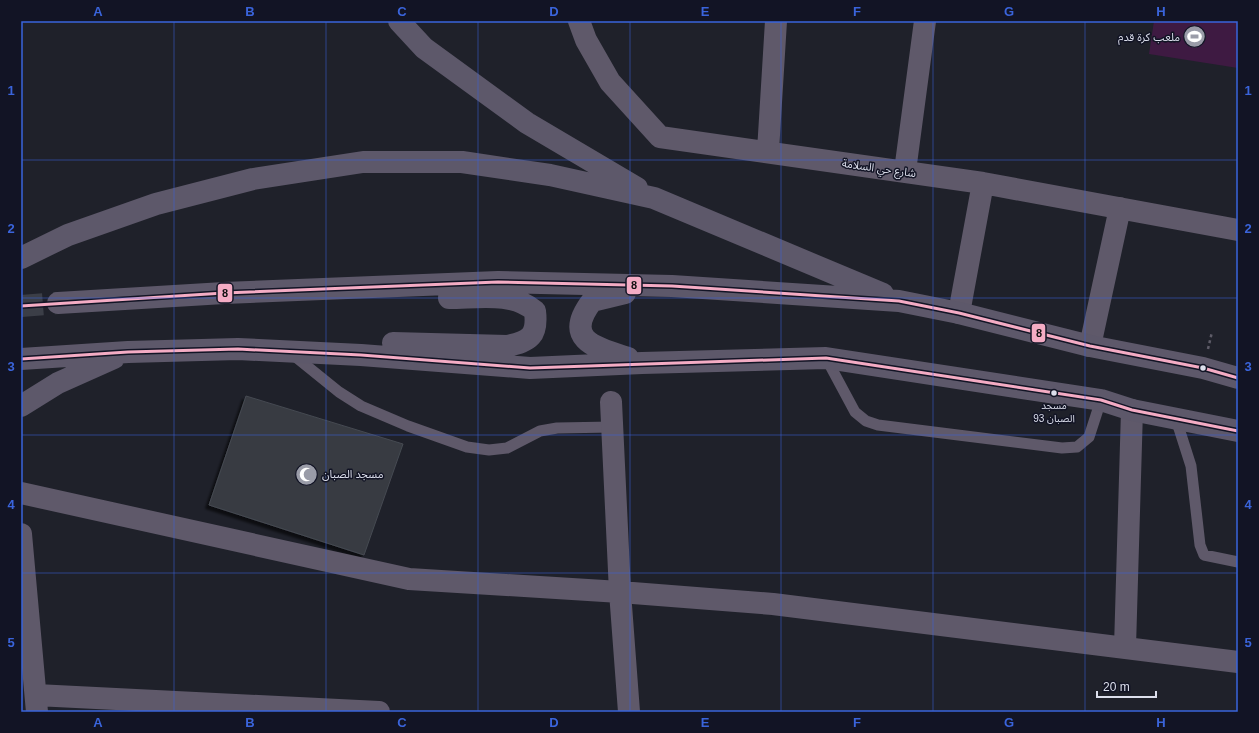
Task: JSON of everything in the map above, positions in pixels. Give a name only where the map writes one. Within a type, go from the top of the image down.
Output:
[{"type":"highway","points":[[399,21],[424,48],[527,123],[654,198],[899,301]]},
{"type":"highway","points":[[21,258],[68,235],[156,204],[253,179],[363,162],[462,162],[550,175],[654,198]]},
{"type":"highway","points":[[58,303],[266,291],[498,282],[672,286],[899,301],[959,313],[1090,346],[1203,368],[1238,378]]},
{"type":"highway","points":[[642,362],[597,349],[584,340],[580,327],[583,313],[592,301],[607,296],[672,286]]},
{"type":"highway","points":[[238,349],[277,340],[507,346],[521,343],[533,335],[536,324],[535,311],[527,304],[510,298],[395,299],[266,291]]},
{"type":"highway","points":[[21,359],[128,352],[238,349],[287,350],[530,368],[642,362],[826,358],[1101,400],[1132,410],[1238,431]]},
{"type":"highway","points":[[21,406],[58,383],[128,352]]},
{"type":"street","name":"شارع حي السلامة","points":[[578,21],[586,40],[610,82],[660,137],[768,151],[983,183],[1238,230]]},
{"type":"street","points":[[768,151],[776,21]]},
{"type":"street","points":[[905,171],[925,21]]},
{"type":"street","points":[[959,313],[983,183]]},
{"type":"street","points":[[1090,346],[1120,208]]},
{"type":"street","points":[[611,402],[620,592],[629,712]]},
{"type":"street","points":[[1125,647],[1132,410]]},
{"type":"street","points":[[21,492],[409,579],[620,592],[773,604],[1238,662]]},
{"type":"street","points":[[21,534],[27,649],[36,703],[379,712]]},
{"type":"lane","points":[[287,350],[339,392],[361,406],[408,426],[468,447],[489,450],[507,448],[540,431],[556,428],[612,427]]},
{"type":"lane","points":[[826,358],[855,412],[866,421],[878,425],[1062,448],[1077,447],[1089,437],[1101,400]]},
{"type":"lane","points":[[1176,419],[1191,466],[1200,545],[1204,555],[1238,562]]},
{"type":"shaded area","name":"ملعب كرة قدم","points":[[1154,21],[1238,21],[1238,68],[1149,54]]},
{"type":"building","name":"مسجد الصبان","points":[[246,396],[403,444],[364,555],[209,505]]},
{"type":"tunnel","points":[[21,306],[58,303]]},
{"type":"transit line","name":"8","points":[[21,306],[224,293],[498,282],[672,286],[899,301],[959,313],[1090,346],[1203,368],[1238,378]]},
{"type":"transit line","name":"8","points":[[21,359],[128,352],[238,349],[361,355],[530,368],[826,358],[1101,400],[1132,410],[1238,431]]},
{"type":"place","name":"ملعب كرة قدم","points":[[1195,37]]},
{"type":"place","name":"مسجد الصبان 93","points":[[1054,393]]},
{"type":"place","name":"مسجد الصبان","points":[[306,474]]}]
